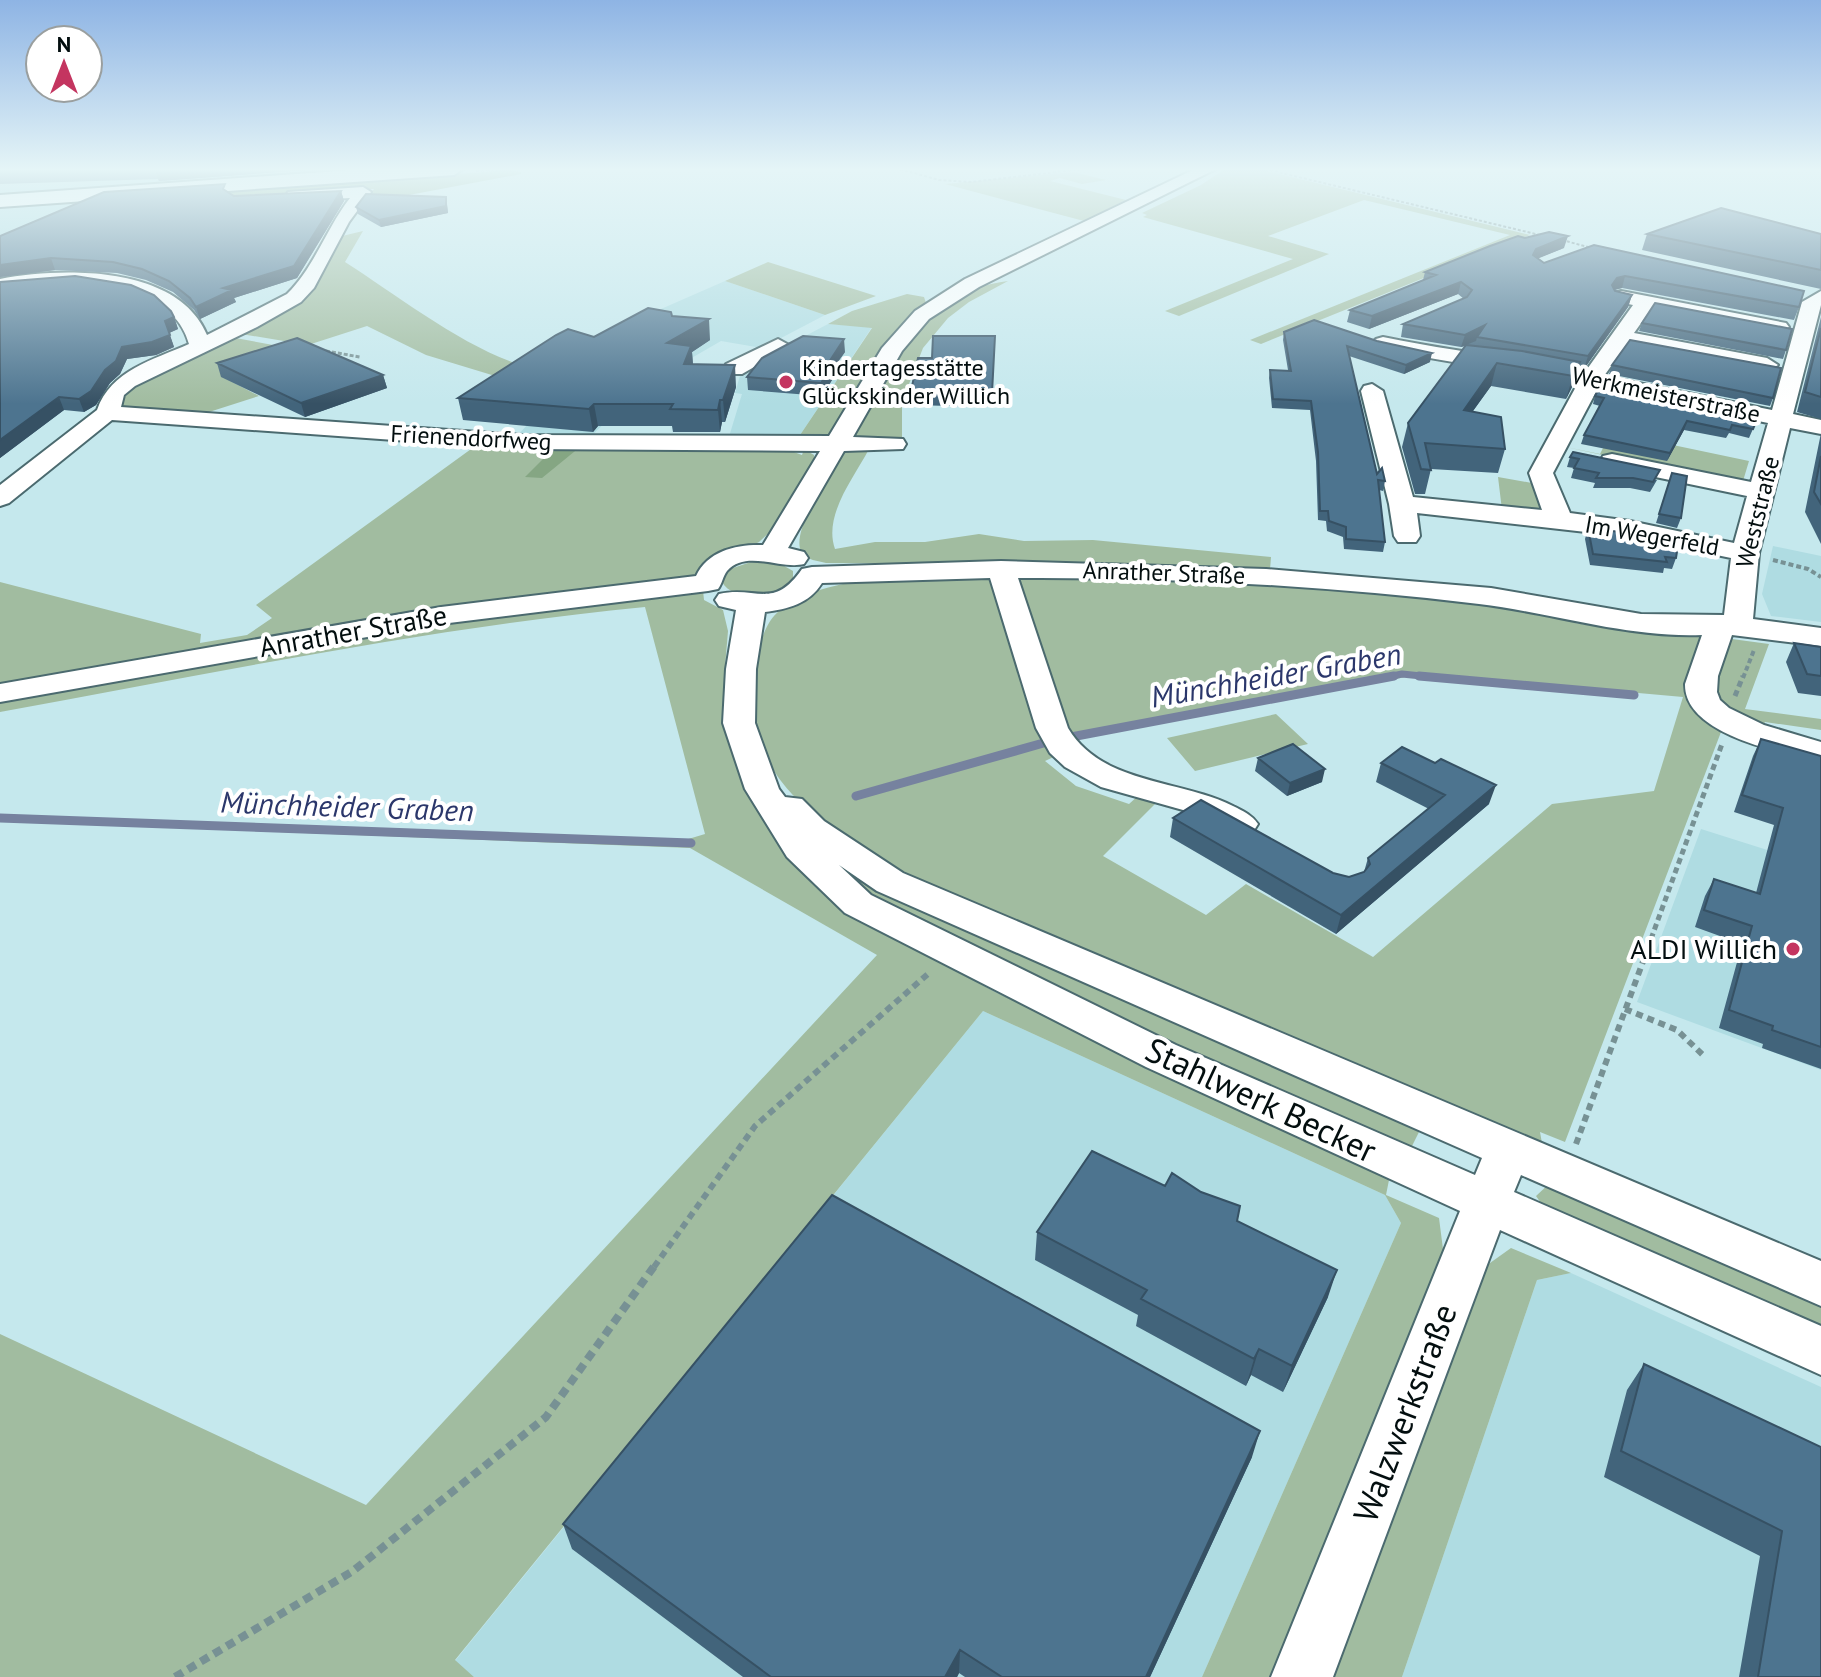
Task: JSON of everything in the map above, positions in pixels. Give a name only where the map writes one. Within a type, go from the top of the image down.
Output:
[{"type":"street","points":[[0,498],[107,413],[114,393],[127,381],[294,298],[304,288],[326,247]]},
{"type":"street","points":[[772,553],[899,340],[929,310],[964,287],[1046,247]]},
{"type":"street","points":[[0,285],[49,278],[135,288],[172,302],[195,326],[200,346]]},
{"type":"street","points":[[1618,296],[1644,304],[1665,303],[1804,353]]},
{"type":"street","name":"Weststraße","points":[[1731,722],[1710,708],[1702,695],[1739,627],[1745,553],[1781,418],[1804,353],[1814,297]]},
{"type":"street","name":"Im Wegerfeld","points":[[1559,520],[1541,473],[1591,379],[1644,304]]},
{"type":"street","name":"Werkmeisterstraße","points":[[1398,327],[1370,339],[1444,356],[1516,364],[1821,427]]},
{"type":"street","points":[[1619,337],[1804,353]]},
{"type":"street","points":[[899,340],[932,340]]},
{"type":"street","points":[[734,369],[778,345]]},
{"type":"street","points":[[1372,391],[1402,504],[1407,536]]},
{"type":"street","name":"Frienendorfweg","points":[[107,413],[522,442],[894,444]]},
{"type":"street","points":[[1552,448],[1763,492]]},
{"type":"street","name":"Im Wegerfeld","points":[[1402,504],[1630,529],[1745,553]]},
{"type":"street","points":[[754,553],[772,553],[798,560],[812,575],[804,589],[795,595],[752,604],[722,598],[708,583],[709,575],[725,560],[754,553]]},
{"type":"street","points":[[1001,569],[1052,728],[1071,755],[1099,772],[1211,808],[1267,839]]},
{"type":"street","name":"Anrather Straße","points":[[812,575],[1001,569],[1222,574],[1515,600],[1622,622],[1739,627],[1821,637]]},
{"type":"street","name":"Anrather Straße","points":[[0,693],[415,619],[577,596],[708,583]]},
{"type":"street","name":"Stahlwerk Becker","points":[[752,604],[741,669],[739,723],[762,789],[800,849],[858,904],[1161,1056],[1821,1351]]},
{"type":"street","points":[[1731,722],[1821,752]]},
{"type":"street","name":"Stahlwerk Becker","points":[[758,775],[811,829],[890,882],[1821,1284]]},
{"type":"street","name":"Walzwerkstraße","points":[[1302,1677],[1508,1149]]},
{"type":"path","points":[[313,349],[360,357]]},
{"type":"path","points":[[1745,553],[1808,569],[1821,577]]},
{"type":"path","points":[[1565,1173],[1731,722],[1739,627]]},
{"type":"path","points":[[175,1677],[353,1571],[546,1417],[755,1126],[933,970]]},
{"type":"path","points":[[1625,1009],[1677,1030],[1704,1056]]},
{"type":"shaded area","points":[[725,281],[825,315],[762,348],[721,341],[643,386],[587,440],[514,439],[563,387],[542,361]]},
{"type":"shaded area","name":"Kindertagesstätte Glückskinder Willich","points":[[828,324],[872,327],[796,441],[728,440],[742,394],[735,393],[741,372],[737,372]]},
{"type":"shaded area","points":[[1773,546],[1821,556],[1821,622],[1771,616],[1762,594]]},
{"type":"shaded area","points":[[1701,829],[1821,867],[1821,1070],[1637,1002]]},
{"type":"shaded area","points":[[983,1011],[1385,1195],[1401,1223],[1202,1677],[474,1677],[455,1661]]},
{"type":"shaded area","points":[[1571,1273],[1821,1387],[1821,1677],[1402,1677],[1537,1280]]},
{"type":"green space","points":[[332,247],[354,247],[345,262],[459,337],[531,368],[512,381],[426,355],[367,326],[308,345],[235,333],[299,301]]},
{"type":"green space","points":[[1251,247],[1306,247],[1329,254],[1179,316],[1165,311],[1293,259]]},
{"type":"green space","points":[[1480,247],[1500,247],[1261,344],[1250,340]]},
{"type":"green space","points":[[768,262],[876,296],[825,315],[725,281]]},
{"type":"green space","points":[[1008,281],[969,302],[948,318],[923,348],[902,402],[902,440],[850,441],[893,363],[930,318],[952,301],[978,288]]},
{"type":"green space","points":[[907,294],[924,297],[926,303],[884,347],[831,434],[822,439],[796,441],[872,328],[828,324],[852,311]]},
{"type":"green space","points":[[230,337],[300,350],[221,376],[259,396],[206,413],[122,408],[120,402],[124,392]]},
{"type":"green space","points":[[1611,432],[1749,461],[1743,481],[1731,483],[1566,447],[1600,454]]},
{"type":"green space","points":[[478,444],[596,447],[610,451],[783,448],[802,455],[804,449],[814,455],[814,465],[774,528],[759,542],[701,571],[704,600],[723,610],[728,631],[724,679],[728,735],[750,796],[857,917],[997,993],[1391,1170],[1386,1195],[1439,1218],[1444,1257],[1274,1677],[1202,1677],[1401,1223],[1385,1195],[983,1011],[455,1660],[474,1677],[0,1677],[0,1334],[366,1505],[877,955],[690,848],[0,821],[0,815],[685,840],[705,834],[645,607],[402,639],[0,712],[0,582],[201,634],[200,643],[247,635],[272,618],[256,605]]},
{"type":"green space","points":[[555,447],[580,447],[542,478],[525,477]]},
{"type":"green space","points":[[845,448],[869,449],[837,510],[832,536],[835,549],[875,542],[925,542],[979,534],[1024,541],[1093,540],[1271,557],[1270,570],[1145,565],[826,563],[813,560],[802,553],[799,544],[801,531],[814,500]]},
{"type":"green space","points":[[1498,477],[1532,483],[1537,488],[1540,509],[1536,512],[1502,510]]},
{"type":"green space","points":[[757,560],[779,563],[793,571],[793,583],[767,595],[746,596],[728,589],[722,582],[727,570]]},
{"type":"green space","points":[[1138,576],[1425,596],[1576,616],[1575,623],[1632,632],[1701,635],[1685,694],[1721,732],[1565,1142],[1540,1132],[1543,1149],[894,873],[820,820],[781,781],[761,745],[751,710],[755,666],[768,625],[783,608],[816,591],[864,580]],"holes":[[[1404,672],[1683,697],[1654,791],[1552,804],[1373,957],[1246,884],[1206,915],[1103,856],[1158,801],[1139,795],[1129,804],[1076,786],[1045,761],[1060,754],[1068,741],[1406,677]]]},
{"type":"green space","points":[[1732,639],[1769,644],[1745,709],[1821,719],[1821,730],[1765,722],[1762,729],[1727,707],[1721,700],[1718,681],[1724,653]]},
{"type":"green space","points":[[1276,714],[1308,744],[1195,771],[1167,738]]},
{"type":"green space","points":[[816,844],[1423,1124],[1408,1154],[1012,974],[862,896]]},
{"type":"green space","points":[[1551,1182],[1821,1297],[1821,1338],[1553,1220],[1536,1196]]},
{"type":"green space","points":[[1511,1248],[1571,1273],[1537,1280],[1402,1677],[1332,1677],[1483,1268]]},
{"type":"building","points":[[0,247],[306,247],[294,266],[223,288],[232,290],[196,307],[169,281],[142,269],[113,262],[51,258],[0,265]]},
{"type":"building","points":[[1487,247],[1540,247],[1533,255],[1544,263],[1588,247],[1604,247],[1804,291],[1799,307],[1625,276],[1617,278],[1612,285],[1615,291],[1632,295],[1588,356],[1477,337],[1485,325],[1465,335],[1403,324],[1467,297],[1472,290],[1461,282],[1372,316],[1350,310],[1436,275],[1425,272]]},
{"type":"building","points":[[1711,247],[1821,247],[1821,270]]},
{"type":"building","points":[[75,276],[131,285],[154,295],[174,317],[165,321],[170,335],[152,342],[122,347],[116,361],[105,370],[91,391],[79,399],[59,397],[0,440],[0,282]]},
{"type":"building","points":[[1655,303],[1792,329],[1786,350],[1642,323]]},
{"type":"building","points":[[648,308],[671,312],[672,316],[709,319],[667,343],[691,346],[684,364],[735,365],[718,410],[670,409],[673,404],[594,404],[589,409],[458,398],[568,329],[594,337]]},
{"type":"building","points":[[1314,320],[1377,341],[1432,353],[1406,365],[1347,346],[1377,474],[1382,468],[1385,481],[1378,480],[1385,542],[1346,539],[1346,527],[1329,521],[1328,511],[1320,511],[1318,452],[1311,401],[1273,399],[1270,370],[1291,371],[1284,332]]},
{"type":"building","points":[[1821,328],[1821,397],[1805,392]]},
{"type":"building","points":[[803,336],[844,339],[831,359],[837,359],[821,383],[747,377],[762,358]]},
{"type":"building","points":[[933,336],[995,336],[992,393],[911,391],[918,358],[932,358]]},
{"type":"building","points":[[297,338],[383,375],[301,403],[217,363]]},
{"type":"building","points":[[1630,340],[1781,368],[1773,398],[1612,365]]},
{"type":"building","points":[[1466,345],[1580,362],[1573,376],[1497,363],[1464,410],[1501,417],[1505,449],[1425,443],[1431,470],[1421,469],[1408,423]]},
{"type":"building","points":[[1602,383],[1759,415],[1753,429],[1732,425],[1730,430],[1687,421],[1670,453],[1584,435],[1604,398],[1595,396]]},
{"type":"building","points":[[1573,452],[1660,470],[1653,482],[1633,478],[1596,478],[1599,473],[1574,468],[1579,459],[1570,457]]},
{"type":"building","points":[[1821,456],[1821,504],[1814,492]]},
{"type":"building","points":[[1672,473],[1687,476],[1681,518],[1659,514]]},
{"type":"building","points":[[1588,528],[1653,536],[1653,533],[1679,539],[1676,558],[1665,557],[1667,562],[1593,554]]},
{"type":"building","points":[[1794,643],[1821,647],[1821,676],[1807,674]]},
{"type":"building","points":[[1761,739],[1821,756],[1821,1047],[1772,1030],[1773,1026],[1729,1010],[1752,926],[1704,910],[1714,879],[1760,894],[1783,808],[1742,795]]},
{"type":"building","points":[[1293,744],[1325,769],[1290,783],[1258,758]]},
{"type":"building","points":[[1402,747],[1435,763],[1441,759],[1496,785],[1341,915],[1173,818],[1201,800],[1333,873],[1349,877],[1364,872],[1370,864],[1368,858],[1445,795],[1381,763]]},
{"type":"building","points":[[1092,1151],[1165,1186],[1172,1173],[1201,1192],[1240,1206],[1237,1221],[1337,1270],[1292,1366],[1259,1349],[1254,1359],[1141,1299],[1147,1290],[1037,1232]]},
{"type":"building","points":[[832,1195],[1260,1431],[1146,1677],[1002,1677],[960,1650],[945,1677],[771,1677],[563,1524]]},
{"type":"building","points":[[1644,1364],[1821,1447],[1821,1677],[1758,1677],[1782,1531],[1621,1451]]},
{"type":"waterway","name":"Münchheider Graben","points":[[1383,678],[1402,674],[1437,678]]},
{"type":"waterway","name":"Münchheider Graben","points":[[1071,737],[1394,676]]},
{"type":"waterway","name":"Münchheider Graben","points":[[1419,676],[1437,678]]},
{"type":"waterway","name":"Münchheider Graben","points":[[1437,678],[1634,695]]},
{"type":"waterway","name":"Münchheider Graben","points":[[856,796],[1047,742]]},
{"type":"waterway","name":"Münchheider Graben","points":[[0,818],[691,843]]},
{"type":"place","name":"Kindertagesstätte Glückskinder Willich","points":[[786,382]]},
{"type":"place","name":"ALDI Willich","points":[[1793,949]]}]
